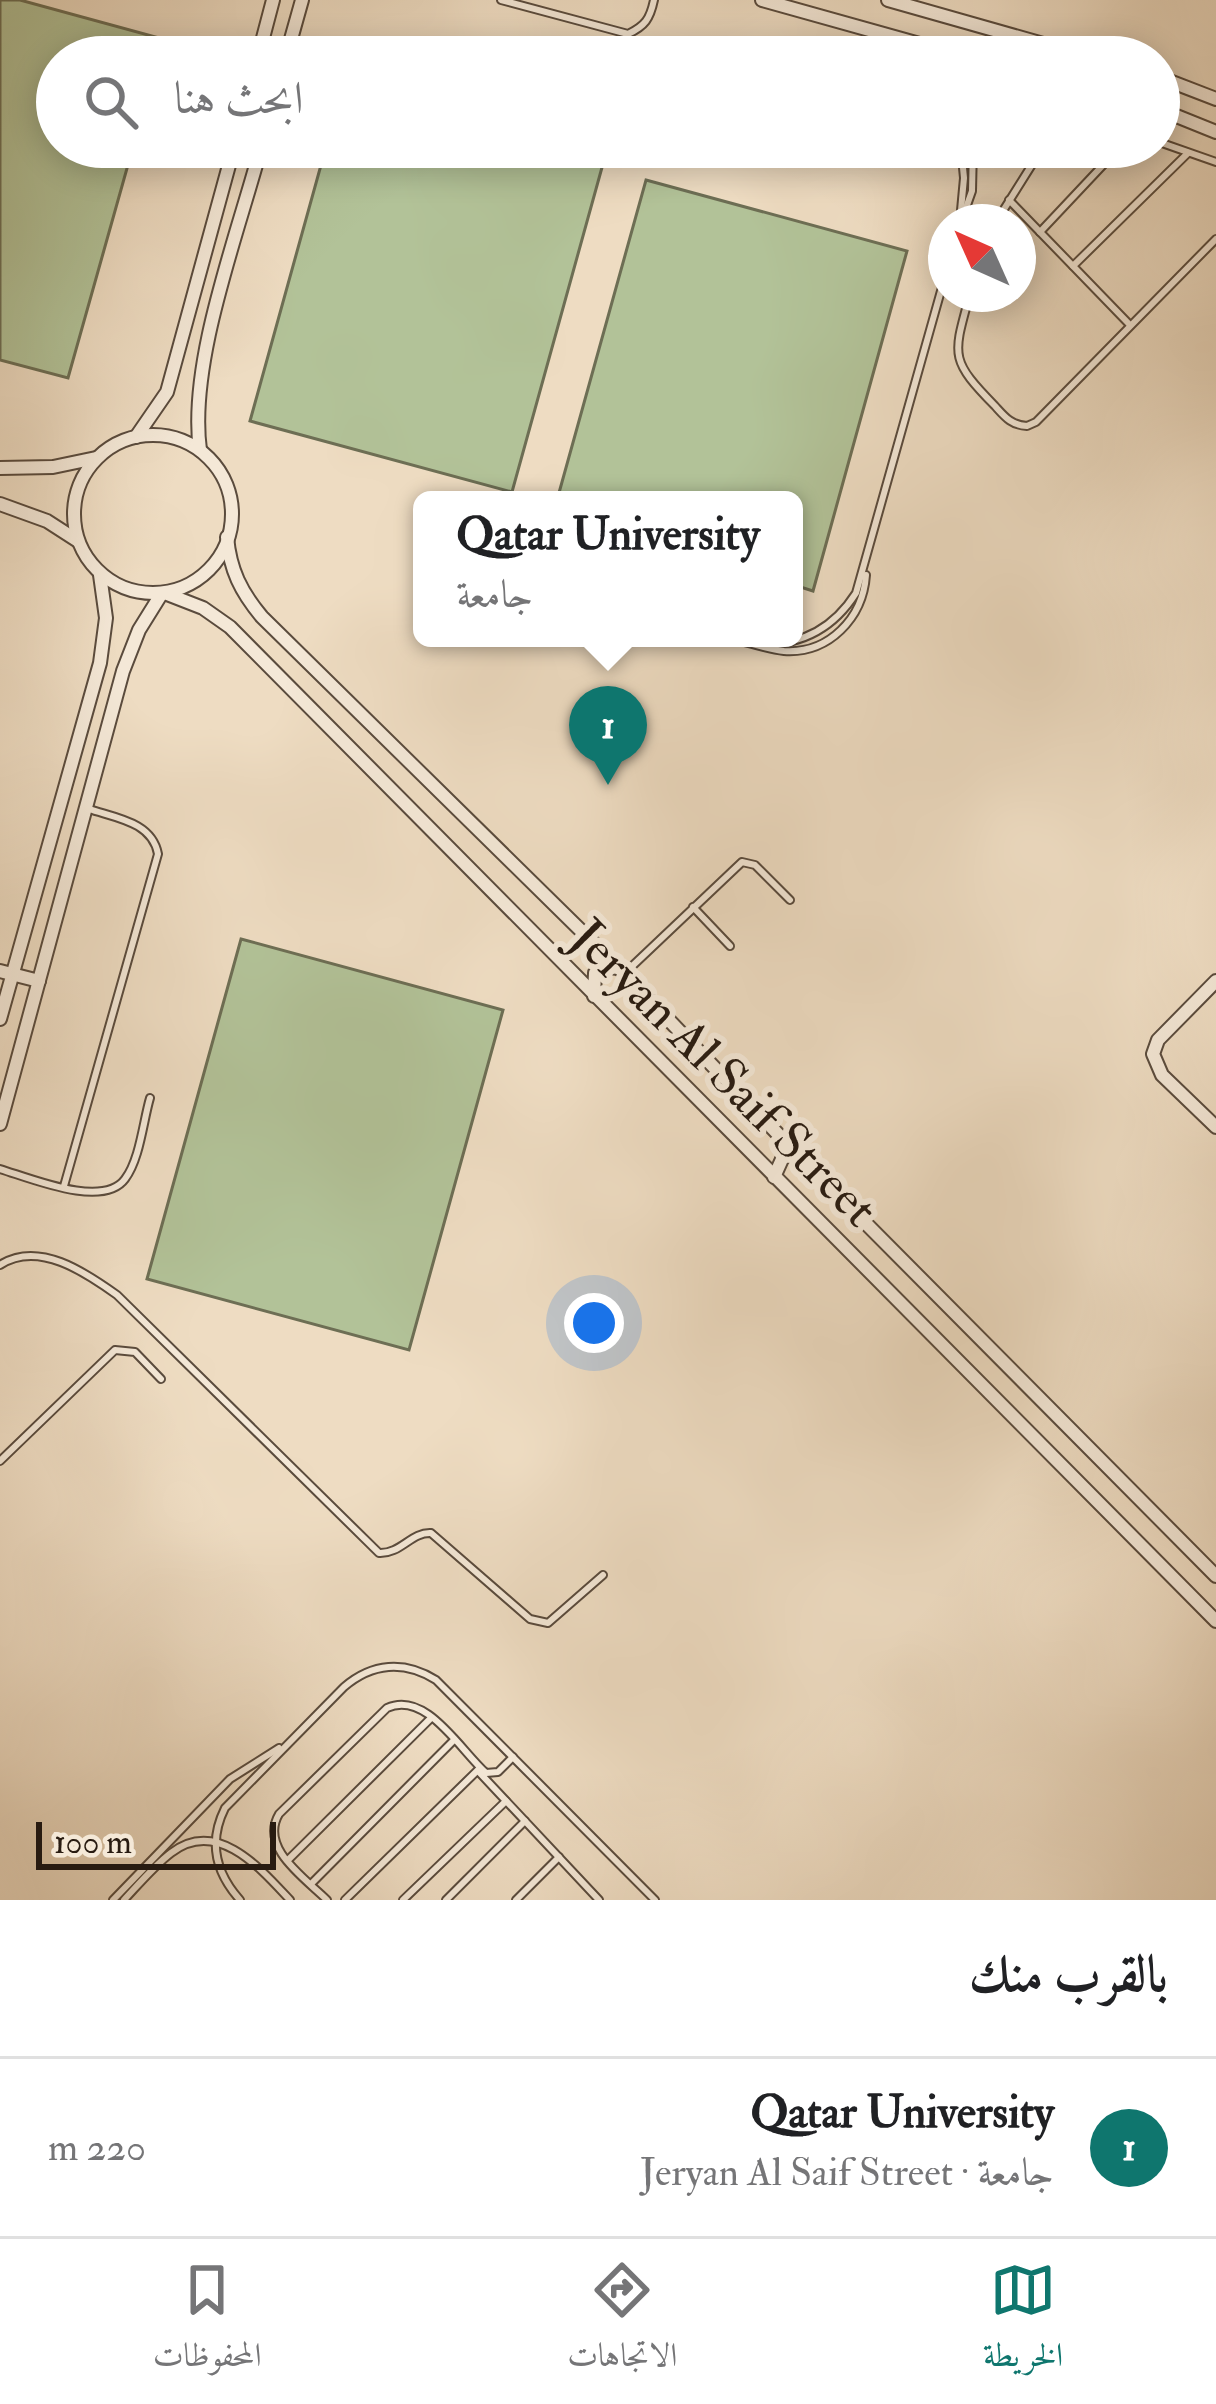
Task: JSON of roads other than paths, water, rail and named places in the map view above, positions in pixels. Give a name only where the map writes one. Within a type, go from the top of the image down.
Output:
[{"type":"street","points":[[264,36],[273,0]]},
{"type":"street","points":[[292,36],[302,0]]},
{"type":"street","points":[[762,0],[891,36]]},
{"type":"street","points":[[888,0],[1015,36]]},
{"type":"street","points":[[1180,85],[1216,99]]},
{"type":"street","points":[[1180,117],[1216,132]]},
{"type":"street","points":[[78,542],[74,503],[82,478],[98,458],[136,436],[151,421],[167,392],[228,168]]},
{"type":"street","points":[[200,450],[196,416],[201,370],[256,168]]},
{"type":"street","points":[[0,1124],[130,650],[164,593],[209,570],[232,522],[230,494],[219,470],[200,450],[176,438],[136,436]]},
{"type":"street","points":[[0,468],[53,467],[98,458]]},
{"type":"street","points":[[0,504],[46,521],[78,542],[100,573],[122,587],[164,593]]},
{"type":"street","name":"Jeryan Al Saif Street","points":[[227,537],[231,566],[262,617],[622,971],[1216,1576]]},
{"type":"street","points":[[0,1019],[6,973],[105,641],[100,573]]},
{"type":"street","name":"Jeryan Al Saif Street","points":[[164,593],[203,608],[230,627],[1216,1621]]},
{"type":"street","points":[[59,801],[86,808]]},
{"type":"street","points":[[594,996],[592,977],[599,969],[622,971]]},
{"type":"street","points":[[6,973],[39,981]]},
{"type":"street","points":[[1216,981],[1163,1034],[1153,1054],[1162,1075],[1216,1127]]},
{"type":"street","points":[[2,1001],[31,1009]]},
{"type":"street","points":[[774,1177],[783,1156],[797,1154]]},
{"type":"lane","points":[[500,0],[628,34],[651,16],[655,0]]},
{"type":"lane","points":[[1180,149],[1216,162]]},
{"type":"lane","points":[[1180,160],[1188,152]]},
{"type":"lane","points":[[962,204],[963,168]]},
{"type":"lane","points":[[967,204],[973,168]]},
{"type":"lane","points":[[1007,204],[1030,168]]},
{"type":"lane","points":[[1040,232],[1100,168]]},
{"type":"lane","points":[[1073,266],[1172,168]]},
{"type":"lane","points":[[1009,200],[1130,325]]},
{"type":"lane","points":[[965,312],[958,339],[959,366],[1010,422],[1022,427],[1036,422],[1216,239]]},
{"type":"lane","points":[[803,639],[827,626],[856,593],[935,312]]},
{"type":"lane","points":[[64,1186],[158,854],[145,830],[86,808]]},
{"type":"lane","points":[[622,971],[737,864],[747,862],[790,900]]},
{"type":"lane","points":[[692,908],[730,946]]},
{"type":"lane","points":[[0,1169],[100,1194],[120,1185],[129,1173],[150,1098]]},
{"type":"lane","points":[[0,1264],[17,1255],[47,1258],[117,1294],[373,1550],[395,1552],[417,1535],[431,1533],[538,1622],[558,1617],[603,1575]]},
{"type":"lane","points":[[0,1461],[115,1350],[136,1352],[161,1379]]},
{"type":"lane","points":[[240,1900],[218,1867],[215,1843],[225,1808],[353,1678],[376,1668],[401,1666],[436,1680],[655,1900]]},
{"type":"lane","points":[[327,1900],[273,1840],[273,1826],[279,1814],[387,1708],[410,1703],[454,1741],[599,1900]]},
{"type":"lane","points":[[288,1860],[431,1718]]},
{"type":"lane","points":[[311,1884],[454,1741]]},
{"type":"lane","points":[[113,1900],[230,1779],[282,1747]]},
{"type":"lane","points":[[479,1769],[494,1774],[513,1757]]},
{"type":"lane","points":[[345,1900],[479,1769]]},
{"type":"lane","points":[[403,1900],[506,1801]]},
{"type":"lane","points":[[446,1900],[525,1821]]},
{"type":"lane","points":[[124,1900],[173,1851],[193,1842],[215,1843],[248,1857],[290,1900]]},
{"type":"lane","points":[[516,1900],[559,1857]]},
{"type":"place","name":"Qatar University","points":[[608,785]]}]
